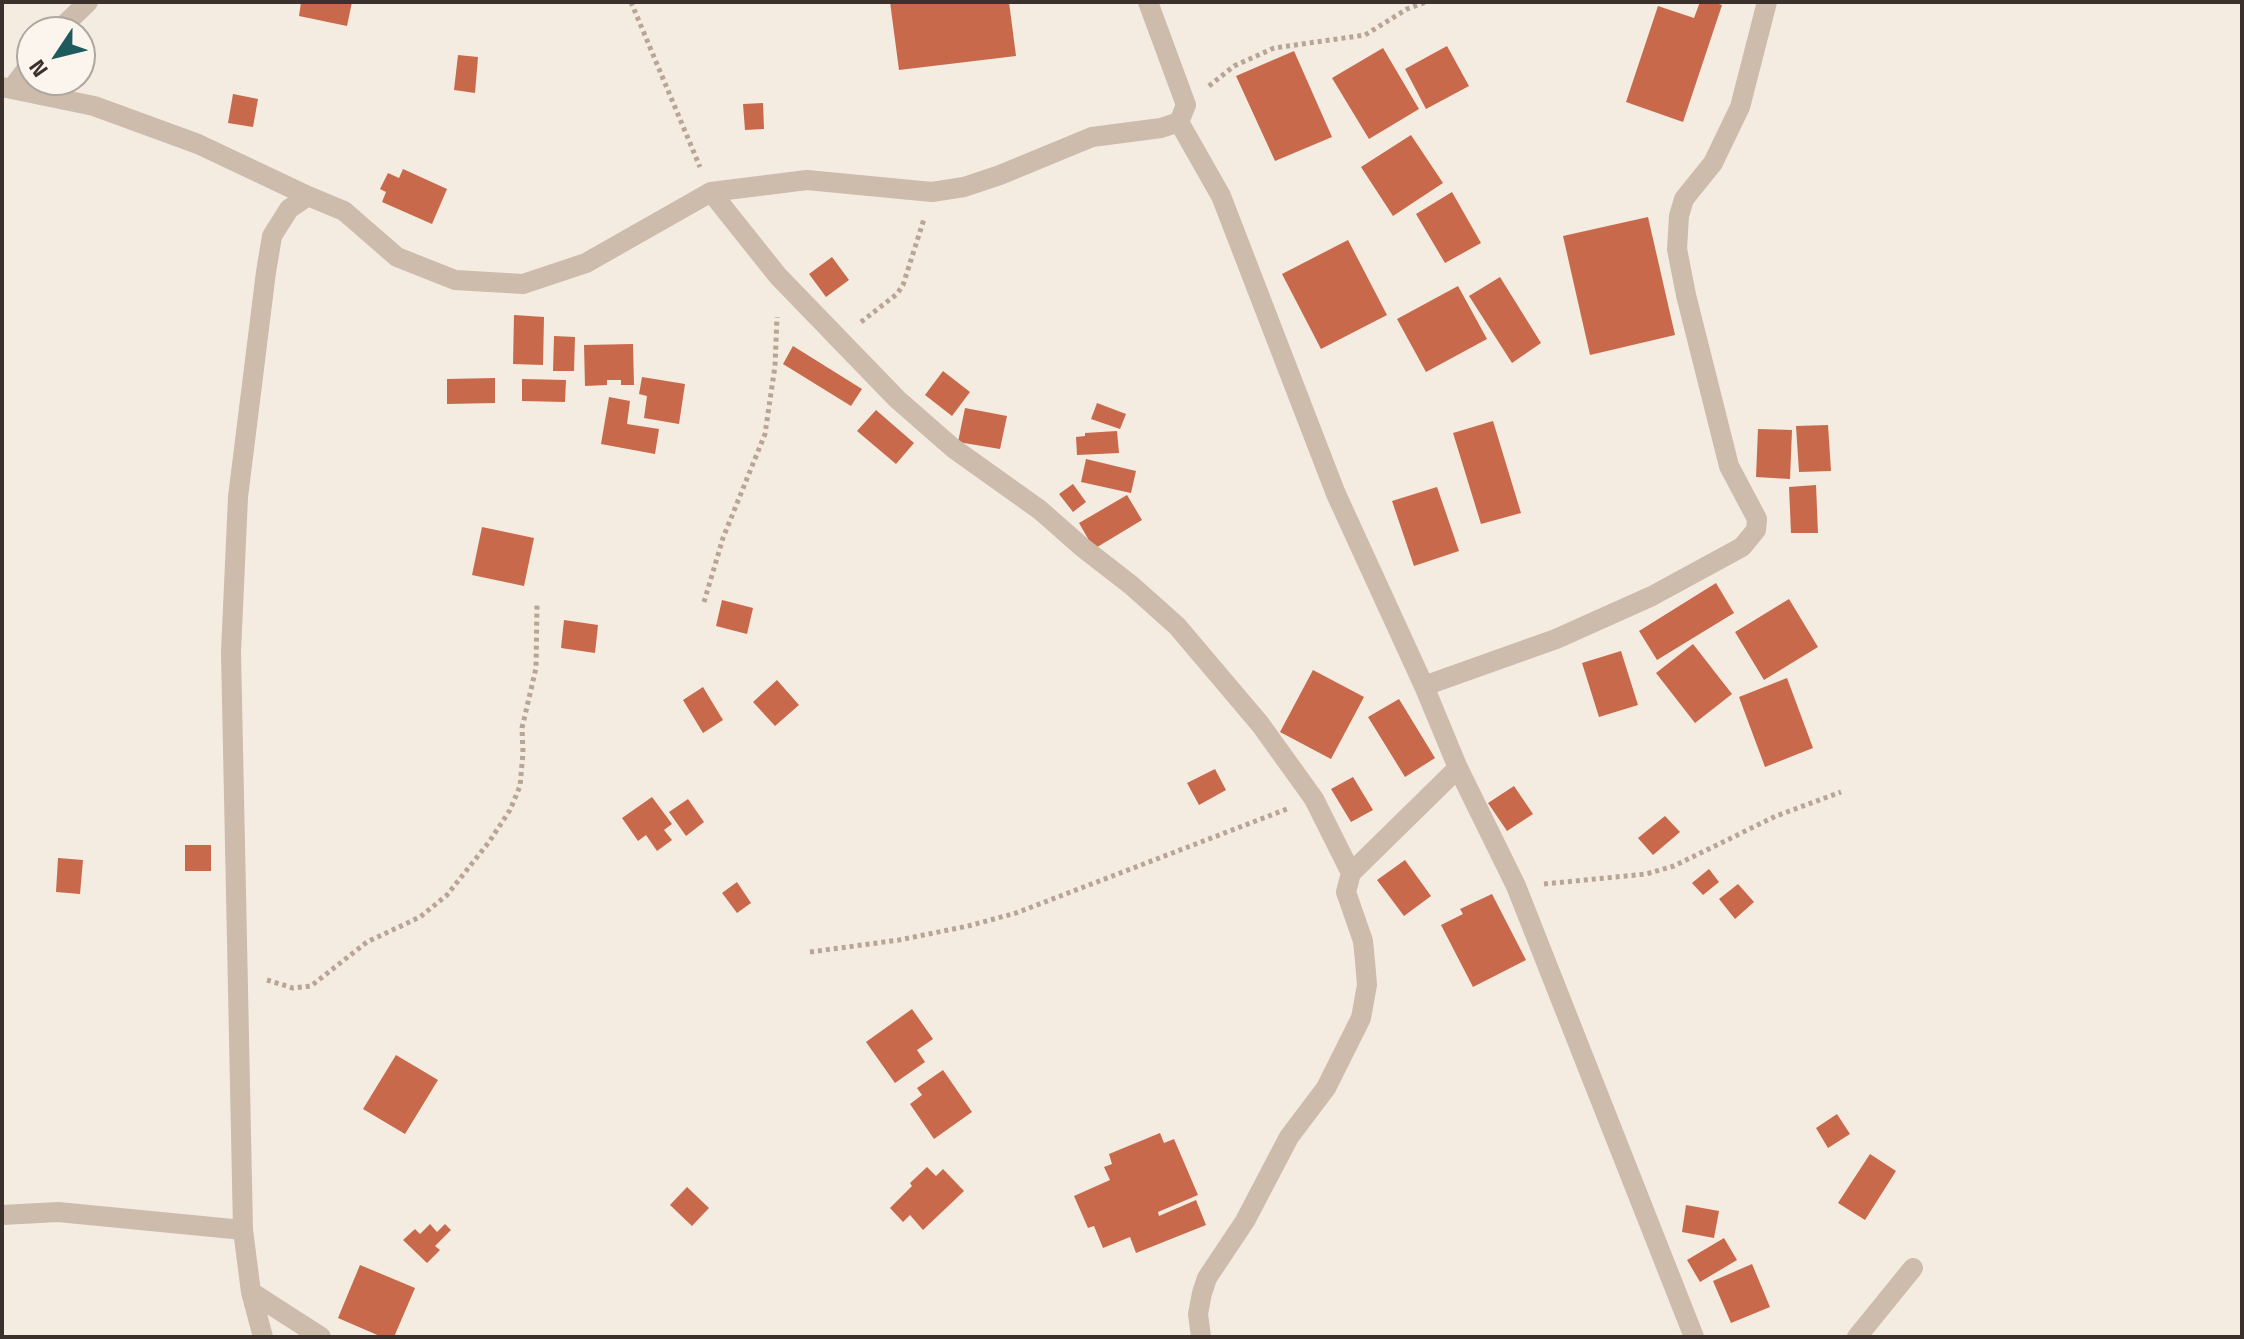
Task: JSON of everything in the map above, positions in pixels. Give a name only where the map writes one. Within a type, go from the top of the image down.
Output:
[{"type":"street","points":[[74,16],[88,2]]},
{"type":"street","points":[[1148,2],[1182,113],[1221,196],[1336,494],[1458,768],[1516,886],[1694,1337]]},
{"type":"street","points":[[1424,686],[1556,639],[1652,596],[1742,547],[1756,530],[1757,519],[1729,466],[1677,249],[1679,216],[1684,199],[1713,163],[1740,107],[1767,2]]},
{"type":"street","points":[[7,88],[94,106],[184,139],[344,211],[397,257],[455,280],[523,284],[586,263],[711,192],[807,180],[932,192],[964,187],[1092,137],[1161,128],[1182,113]]},
{"type":"street","points":[[711,192],[778,276],[897,399],[953,448],[1040,510],[1177,626],[1260,724],[1314,799],[1351,873]]},
{"type":"street","points":[[263,1337],[251,1292],[243,1230],[231,652],[238,497],[272,236],[289,209],[308,196]]},
{"type":"street","points":[[1201,1337],[1198,1314],[1207,1278],[1245,1221],[1289,1137],[1326,1088],[1361,1018],[1367,985],[1363,941],[1346,892],[1351,873],[1458,768]]},
{"type":"street","points":[[2,1215],[58,1212],[243,1230]]},
{"type":"street","points":[[1857,1337],[1913,1268]]},
{"type":"street","points":[[251,1292],[321,1337]]},
{"type":"path","points":[[631,2],[711,192]]},
{"type":"path","points":[[1182,113],[1234,66],[1274,48],[1365,35],[1407,9],[1426,2]]},
{"type":"path","points":[[839,340],[884,305],[903,285],[932,192]]},
{"type":"path","points":[[704,602],[723,538],[765,434],[775,366],[778,276]]},
{"type":"path","points":[[237,966],[281,985],[293,988],[311,986],[367,942],[420,917],[447,895],[489,842],[510,810],[520,786],[522,728],[536,668],[537,604]]},
{"type":"path","points":[[1516,886],[1646,874],[1674,866],[1776,816],[1841,792]]},
{"type":"path","points":[[810,952],[899,940],[1016,913],[1314,799]]},
{"type":"building","points":[[301,2],[352,2],[347,26],[299,16]]},
{"type":"building","points":[[890,2],[1009,2],[1016,56],[899,70]]},
{"type":"building","points":[[1700,2],[1722,5],[1683,122],[1626,102],[1658,6],[1694,18]]},
{"type":"building","points":[[1447,46],[1469,86],[1426,109],[1405,69]]},
{"type":"building","points":[[1383,48],[1419,109],[1369,139],[1332,78]]},
{"type":"building","points":[[1294,51],[1332,137],[1275,161],[1236,76]]},
{"type":"building","points":[[458,55],[478,57],[475,93],[454,90]]},
{"type":"building","points":[[233,94],[258,99],[253,127],[228,123]]},
{"type":"building","points":[[763,103],[764,129],[745,130],[743,104]]},
{"type":"building","points":[[1411,135],[1443,183],[1393,216],[1361,167]]},
{"type":"building","points":[[403,169],[447,189],[432,224],[382,202],[386,192],[380,189],[388,173],[399,178]]},
{"type":"building","points":[[1452,192],[1481,243],[1445,263],[1416,214]]},
{"type":"building","points":[[1648,217],[1675,335],[1590,355],[1563,236]]},
{"type":"building","points":[[1348,240],[1387,315],[1321,349],[1282,274]]},
{"type":"building","points":[[832,257],[849,280],[826,297],[809,274]]},
{"type":"building","points":[[1500,277],[1541,343],[1512,363],[1469,296]]},
{"type":"building","points":[[1458,286],[1487,339],[1426,372],[1397,319]]},
{"type":"building","points":[[514,315],[544,317],[543,365],[513,364]]},
{"type":"building","points":[[554,336],[575,337],[574,371],[553,371]]},
{"type":"building","points":[[633,344],[634,385],[621,385],[621,380],[607,380],[607,385],[585,386],[584,345]]},
{"type":"building","points":[[793,346],[862,389],[851,406],[783,364]]},
{"type":"building","points":[[943,371],[970,392],[952,416],[925,395]]},
{"type":"building","points":[[642,377],[685,384],[679,424],[644,418],[647,396],[639,394]]},
{"type":"building","points":[[495,378],[495,403],[447,404],[447,379]]},
{"type":"building","points":[[522,379],[566,380],[565,402],[522,401]]},
{"type":"building","points":[[609,397],[630,401],[627,424],[659,429],[655,454],[601,444]]},
{"type":"building","points":[[1097,403],[1126,414],[1120,429],[1091,419]]},
{"type":"building","points":[[965,408],[1007,416],[1000,449],[958,442]]},
{"type":"building","points":[[876,410],[914,443],[896,464],[857,431]]},
{"type":"building","points":[[1493,421],[1521,513],[1481,524],[1453,433]]},
{"type":"building","points":[[1828,425],[1831,471],[1799,472],[1796,426]]},
{"type":"building","points":[[1758,429],[1792,430],[1790,479],[1756,477]]},
{"type":"building","points":[[1117,431],[1119,453],[1077,455],[1076,437],[1085,436],[1085,433]]},
{"type":"building","points":[[1086,459],[1136,471],[1131,493],[1081,482]]},
{"type":"building","points":[[1073,484],[1086,502],[1073,512],[1059,494]]},
{"type":"building","points":[[1816,485],[1818,533],[1791,533],[1789,487]]},
{"type":"building","points":[[1437,487],[1459,551],[1414,566],[1392,501]]},
{"type":"building","points":[[1127,495],[1142,520],[1094,549],[1079,523]]},
{"type":"building","points":[[482,527],[534,538],[524,586],[472,575]]},
{"type":"building","points":[[1716,583],[1734,613],[1657,660],[1639,631]]},
{"type":"building","points":[[1789,599],[1818,647],[1764,680],[1735,632]]},
{"type":"building","points":[[722,600],[753,608],[747,634],[716,626]]},
{"type":"building","points":[[564,620],[598,625],[595,653],[561,648]]},
{"type":"building","points":[[1693,644],[1732,694],[1695,723],[1656,673]]},
{"type":"building","points":[[1621,651],[1638,705],[1599,717],[1582,663]]},
{"type":"building","points":[[1313,670],[1364,697],[1331,759],[1280,732]]},
{"type":"building","points":[[1787,678],[1813,748],[1765,767],[1739,697]]},
{"type":"building","points":[[777,680],[799,705],[775,726],[753,702]]},
{"type":"building","points":[[703,687],[723,720],[703,733],[683,700]]},
{"type":"building","points":[[1399,699],[1435,758],[1405,777],[1368,717]]},
{"type":"building","points":[[1215,769],[1226,790],[1199,805],[1187,783]]},
{"type":"building","points":[[1353,777],[1373,810],[1351,822],[1331,789]]},
{"type":"building","points":[[1514,786],[1533,814],[1507,831],[1488,803]]},
{"type":"building","points":[[652,797],[672,824],[664,830],[672,840],[657,851],[646,835],[638,841],[622,818]]},
{"type":"building","points":[[688,799],[704,822],[686,836],[669,812]]},
{"type":"building","points":[[1665,816],[1680,832],[1653,855],[1638,838]]},
{"type":"building","points":[[185,845],[211,845],[211,871],[185,871]]},
{"type":"building","points":[[58,858],[83,860],[80,894],[56,892]]},
{"type":"building","points":[[1405,860],[1431,896],[1404,916],[1377,880]]},
{"type":"building","points":[[1709,869],[1719,882],[1703,895],[1692,883]]},
{"type":"building","points":[[737,882],[751,903],[737,913],[722,893]]},
{"type":"building","points":[[1738,884],[1754,902],[1735,919],[1719,899]]},
{"type":"building","points":[[1492,894],[1526,960],[1473,987],[1441,925],[1463,914],[1460,909]]},
{"type":"building","points":[[912,1009],[933,1039],[917,1050],[925,1062],[895,1083],[866,1042]]},
{"type":"building","points":[[396,1055],[438,1080],[405,1134],[363,1109]]},
{"type":"building","points":[[943,1070],[972,1112],[934,1139],[910,1104],[922,1095],[917,1088]]},
{"type":"building","points":[[1837,1114],[1850,1134],[1828,1148],[1816,1128]]},
{"type":"building","points":[[1160,1133],[1164,1143],[1174,1139],[1198,1195],[1158,1212],[1159,1216],[1196,1200],[1206,1225],[1136,1253],[1130,1237],[1103,1248],[1094,1226],[1088,1228],[1074,1196],[1110,1180],[1104,1167],[1112,1164],[1109,1154]]},
{"type":"building","points":[[1870,1154],[1896,1171],[1865,1220],[1838,1203]]},
{"type":"building","points":[[927,1167],[936,1176],[943,1169],[964,1191],[923,1230],[910,1215],[903,1222],[890,1208]]},
{"type":"building","points":[[687,1187],[709,1208],[692,1226],[670,1205]]},
{"type":"building","points":[[1686,1205],[1719,1211],[1714,1238],[1682,1232]]},
{"type":"building","points":[[430,1224],[437,1232],[445,1224],[451,1230],[435,1246],[440,1250],[427,1263],[403,1240],[415,1229],[420,1234]]},
{"type":"building","points":[[1724,1238],[1737,1260],[1700,1282],[1687,1260]]},
{"type":"building","points":[[1752,1264],[1770,1307],[1731,1323],[1713,1281]]},
{"type":"building","points":[[360,1265],[415,1288],[394,1337],[382,1337],[338,1318]]}]
